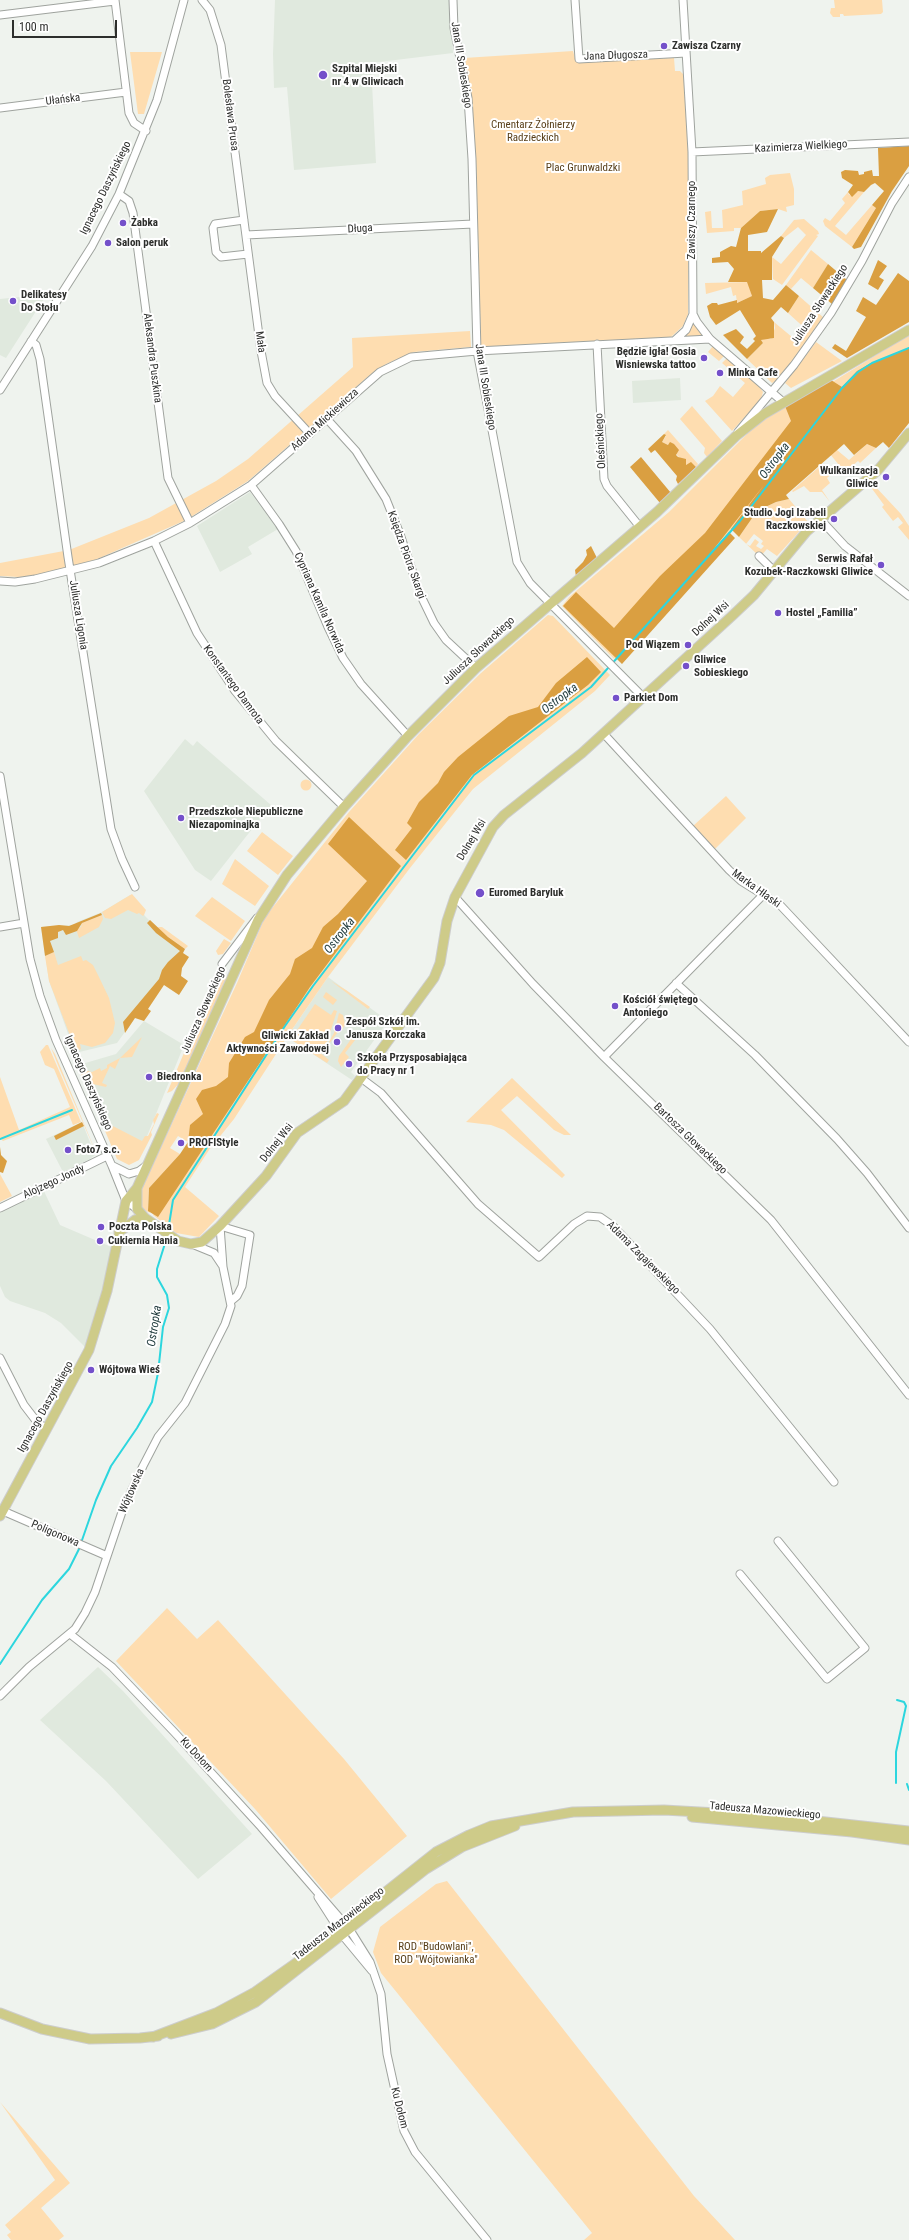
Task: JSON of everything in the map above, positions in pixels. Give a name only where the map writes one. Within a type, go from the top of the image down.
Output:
[{"type":"main road","name":"Juliusza Słowackiego","points":[[126,1201],[137,1188],[233,974],[265,908],[287,875],[344,807],[408,736],[476,668],[677,494],[736,436],[764,414],[783,402],[909,330]]},
{"type":"main road","name":"Dolnej Wsi","points":[[191,1244],[202,1242],[220,1226],[266,1176],[297,1133],[337,1107],[361,1078],[434,978],[440,964],[447,921],[455,897],[492,827],[500,819],[561,772],[644,698],[749,600],[807,532],[820,519],[878,470],[909,433]]},
{"type":"main road","name":"Juliusza Słowackiego","points":[[137,1188],[137,1209]]},
{"type":"main road","name":"Ignacego Daszyńskiego","points":[[1,1514],[76,1377],[92,1341],[107,1291],[126,1201]]},
{"type":"main road","points":[[137,1209],[145,1218],[172,1238],[191,1244]]},
{"type":"main road","points":[[119,1232],[135,1220],[145,1218]]},
{"type":"main road","name":"Tadeusza Mazowieckiego","points":[[618,1809],[852,1832],[909,1840]]},
{"type":"main road","name":"Tadeusza Mazowieckiego","points":[[0,2013],[65,2035],[90,2039],[153,2036],[197,2029],[241,2011],[270,1993],[344,1930],[444,1858],[484,1837],[535,1818],[573,1812],[618,1809],[730,1813],[909,1831]]},
{"type":"main road","name":"Tadeusza Mazowieckiego","points":[[0,2010],[21,2021]]},
{"type":"street","name":"Ignacego Daszyńskiego","points":[[0,390],[92,246],[119,194],[146,131],[157,100],[184,0]]},
{"type":"street","name":"Bolesława Prusa","points":[[202,0],[210,10],[220,45],[246,235]]},
{"type":"street","name":"Jana III Sobieskiego","points":[[453,0],[454,28],[468,98],[477,351],[516,562],[525,577],[644,698]]},
{"type":"street","name":"Jana Długosza","points":[[575,0],[579,59],[686,53]]},
{"type":"street","name":"Zawiszy Czarnego","points":[[682,0],[690,87],[693,314]]},
{"type":"street","points":[[0,15],[115,1],[126,92],[131,118],[137,125],[146,131]]},
{"type":"street","name":"Ułańska","points":[[0,108],[126,92]]},
{"type":"street","name":"Kazimierza Wielkiego","points":[[692,152],[909,142]]},
{"type":"street","name":"Juliusza Słowackiego","points":[[736,436],[744,423],[799,359],[831,313],[909,178]]},
{"type":"street","name":"Aleksandra Puszkina","points":[[119,194],[129,201],[133,213],[168,478],[190,523]]},
{"type":"street","points":[[244,220],[215,224],[213,228],[216,252],[221,257],[248,254]]},
{"type":"street","name":"Długa","points":[[246,235],[473,224]]},
{"type":"street","name":"Mała","points":[[246,235],[261,351],[267,383],[275,396],[310,434]]},
{"type":"street","points":[[693,314],[710,339],[783,402]]},
{"type":"street","points":[[675,340],[686,330],[693,314]]},
{"type":"street","name":"Adama Mickiewicza","points":[[0,580],[15,582],[35,579],[99,563],[154,541],[190,523],[251,485],[374,377],[400,361],[424,355],[477,351],[710,339]]},
{"type":"street","name":"Juliusza Ligonia","points":[[31,341],[36,345],[40,359],[70,571],[111,829],[122,860],[136,887]]},
{"type":"street","name":"Oleśnickiego","points":[[597,344],[604,479],[608,488],[640,527]]},
{"type":"street","name":"Księdza Piotra Skargi","points":[[327,418],[356,451],[386,499],[400,534],[420,594],[434,623],[446,640],[476,668]]},
{"type":"street","name":"Cypriana Kamila Norwida","points":[[251,485],[296,551],[330,632],[343,658],[376,701],[408,736]]},
{"type":"street","points":[[820,519],[845,546],[909,596]]},
{"type":"street","name":"Konstantego Damrota","points":[[154,541],[197,633],[235,691],[276,741],[344,807]]},
{"type":"street","points":[[759,556],[774,571]]},
{"type":"street","name":"Marka Hłaski","points":[[604,734],[729,870],[741,881],[764,894],[784,910],[909,1042]]},
{"type":"street","name":"Ignacego Daszyńskiego","points":[[0,776],[24,923],[40,996],[56,1040],[108,1156],[126,1201]]},
{"type":"street","points":[[604,1057],[764,894]]},
{"type":"street","name":"Bartosza Głowackiego","points":[[455,897],[533,984],[604,1057],[771,1220],[909,1395]]},
{"type":"street","name":"Juliusza Słowackiego","points":[[222,964],[251,924],[265,908]]},
{"type":"street","points":[[0,927],[24,923]]},
{"type":"street","points":[[676,983],[755,1055],[837,1138],[867,1173],[909,1228]]},
{"type":"street","name":"Adama Zagajewskiego","points":[[361,1078],[381,1093],[478,1204],[539,1258],[574,1224],[587,1216],[600,1217],[613,1226],[675,1289],[710,1329],[834,1482]]},
{"type":"street","name":"Alojzego Jondy","points":[[0,1208],[108,1156]]},
{"type":"street","points":[[112,1166],[129,1174],[139,1171],[147,1165]]},
{"type":"street","points":[[126,1201],[137,1209]]},
{"type":"street","points":[[220,1226],[250,1235],[242,1286],[237,1296],[231,1301]]},
{"type":"street","name":"Wójtowska","points":[[0,1696],[29,1667],[70,1634],[85,1613],[95,1592],[123,1509],[143,1466],[158,1437],[185,1403],[205,1367],[230,1312],[231,1301],[223,1267],[220,1226]]},
{"type":"street","name":"Wójtowska","points":[[191,1244],[214,1253],[223,1267]]},
{"type":"street","points":[[0,1358],[24,1405],[37,1422],[47,1429]]},
{"type":"street","name":"Poligonowa","points":[[1,1514],[107,1556]]},
{"type":"street","points":[[740,1574],[827,1679],[866,1648],[778,1541]]},
{"type":"street","name":"Ku Dołom","points":[[70,1634],[112,1667],[170,1727],[262,1827],[311,1886],[344,1930],[374,1974],[381,1994],[387,2054],[404,2131],[415,2152],[487,2240]]},
{"type":"shaded area","name":"Szpital Miejski nr 4 w Gliwicach","points":[[275,0],[450,0],[453,53],[371,63],[376,163],[294,170],[287,87],[274,88],[273,54]]},
{"type":"shaded area","points":[[909,146],[909,166],[892,191],[861,247],[854,249],[852,247],[876,208],[872,205],[884,191],[875,183],[864,192],[858,191],[852,197],[848,192],[853,185],[842,178],[841,172],[845,170],[858,171],[859,175],[872,170],[873,176],[879,176],[878,148]]},
{"type":"shaded area","points":[[778,209],[767,232],[748,235],[748,251],[761,251],[761,253],[781,236],[784,238],[772,257],[772,280],[762,280],[763,298],[773,300],[786,285],[799,296],[788,313],[781,307],[771,318],[774,322],[774,338],[761,340],[763,343],[747,359],[723,335],[736,329],[744,337],[740,343],[747,349],[755,341],[753,339],[756,336],[740,310],[716,325],[710,317],[707,306],[712,303],[717,303],[718,305],[737,300],[737,303],[752,296],[747,282],[728,282],[734,269],[728,262],[712,263],[712,258],[720,257],[720,252],[731,246],[736,247],[741,228],[760,211]]},
{"type":"shaded area","points":[[878,260],[887,266],[879,277],[884,280],[878,290],[868,284]]},
{"type":"shaded area","points":[[828,264],[847,280],[832,304],[813,288]]},
{"type":"shaded area","points":[[898,273],[909,281],[909,322],[847,358],[832,348],[835,344],[846,351],[866,317],[856,311],[863,297],[876,305]]},
{"type":"shaded area","points":[[47,294],[6,358],[0,355],[0,299]]},
{"type":"shaded area","points":[[909,348],[909,423],[889,448],[883,442],[876,448],[867,444],[854,455],[844,444],[786,495],[789,499],[776,502],[757,511],[739,537],[731,529],[764,485],[706,559],[729,532],[735,538],[622,664],[563,606],[576,592],[614,628],[660,576],[705,533],[791,421],[785,406],[831,380],[842,387],[857,371],[871,363]]},
{"type":"shaded area","points":[[680,378],[681,400],[633,403],[632,381]]},
{"type":"shaded area","points":[[664,434],[666,435],[662,442],[668,445],[670,442],[674,444],[679,450],[676,455],[686,459],[686,465],[691,462],[696,467],[678,484],[676,480],[677,476],[655,450],[651,453],[648,449]]},
{"type":"shaded area","points":[[641,457],[671,493],[660,503],[630,467]]},
{"type":"shaded area","points":[[250,492],[278,529],[248,547],[252,554],[220,572],[197,526]]},
{"type":"shaded area","points":[[591,546],[597,558],[576,577],[575,570],[583,562],[587,555],[586,550]]},
{"type":"shaded area","points":[[587,657],[601,672],[588,685],[472,775],[406,860],[395,850],[412,828],[407,823],[419,802],[438,783],[444,772],[458,757],[509,716],[538,707],[556,683]]},
{"type":"shaded area","points":[[185,739],[193,746],[197,741],[271,805],[211,881],[195,870],[144,791]]},
{"type":"shaded area","points":[[349,817],[401,866],[310,987],[158,1217],[148,1211],[149,1188],[180,1154],[188,1142],[190,1125],[203,1114],[196,1099],[202,1090],[216,1086],[228,1077],[229,1063],[245,1037],[254,1032],[269,1000],[290,974],[295,959],[312,948],[323,927],[338,914],[367,881],[328,844]]},
{"type":"shaded area","points":[[130,895],[145,916],[160,931],[185,949],[117,1043],[75,1053],[49,981],[41,927],[74,925],[77,922],[102,912]]},
{"type":"shaded area","points":[[101,913],[102,915],[82,923],[77,931],[66,935],[63,930],[58,932],[58,938],[50,941],[54,952],[45,956],[41,927],[59,925],[69,926]]},
{"type":"shaded area","points":[[150,920],[168,937],[185,949],[183,953],[189,957],[182,968],[181,976],[188,981],[179,995],[164,985],[148,1009],[151,1011],[144,1021],[135,1018],[125,1033],[123,1022],[159,979],[162,970],[168,962],[180,951],[156,933],[147,923]]},
{"type":"shaded area","name":"Zespół Szkół im. Janusza Korczaka","points":[[328,977],[388,1021],[351,1072],[355,1076],[352,1080],[287,1037]]},
{"type":"shaded area","points":[[144,1021],[184,1045],[141,1151],[123,1156],[82,1064],[116,1054]]},
{"type":"shaded area","points":[[82,1122],[95,1155],[63,1172],[46,1139]]},
{"type":"shaded area","points":[[82,1122],[84,1126],[56,1140],[54,1136]]},
{"type":"shaded area","points":[[0,1147],[1,1155],[7,1161],[3,1173],[0,1172]]},
{"type":"shaded area","points":[[42,1187],[60,1225],[116,1249],[89,1351],[61,1323],[45,1313],[10,1301],[5,1297],[0,1286],[0,1208]]},
{"type":"shaded area","points":[[98,1667],[123,1691],[252,1834],[198,1879],[106,1781],[40,1720]]},
{"type":"green space","points":[[834,0],[882,0],[883,12],[881,14],[844,16],[843,14],[840,14],[840,17],[833,17],[830,13],[831,8],[835,8]]},
{"type":"green space","name":"Plac Grunwaldzki","points":[[573,51],[576,62],[674,58],[675,71],[680,71],[685,76],[689,153],[688,314],[683,326],[671,337],[481,347],[476,160],[470,90],[464,58]]},
{"type":"green space","points":[[130,52],[162,52],[144,114],[138,114]]},
{"type":"green space","points":[[790,173],[794,189],[794,205],[786,207],[787,212],[778,209],[760,211],[741,228],[734,228],[734,231],[707,233],[705,212],[711,211],[712,228],[723,228],[722,210],[743,205],[742,191],[766,184],[765,178],[770,175]]},
{"type":"green space","points":[[858,191],[864,192],[835,226],[846,235],[872,205],[876,208],[852,247],[825,226],[823,221],[825,218],[830,221],[845,203],[842,199],[848,192],[849,195]]},
{"type":"green space","points":[[804,219],[818,231],[819,234],[816,235],[818,236],[782,285],[773,279],[772,257],[781,264],[806,235],[798,227],[784,238],[781,236],[794,220]]},
{"type":"green space","points":[[811,250],[828,264],[813,288],[801,278],[791,289],[786,285]]},
{"type":"green space","points":[[748,282],[752,296],[737,303],[736,295],[733,296],[731,287],[706,294],[705,283]]},
{"type":"green space","points":[[799,296],[824,318],[777,380],[772,383],[747,359],[763,343],[761,340],[766,338],[771,339],[775,328],[774,322],[798,342],[808,331],[788,313]]},
{"type":"green space","points":[[693,322],[703,335],[703,336],[685,337]]},
{"type":"green space","points":[[470,331],[471,347],[414,352],[386,364],[371,374],[248,481],[186,520],[95,560],[37,575],[19,577],[0,576],[0,563],[69,550],[149,518],[216,481],[248,459],[353,367],[352,338]]},
{"type":"green space","points":[[909,335],[909,348],[871,363],[808,426],[737,523],[614,659],[562,606],[569,597],[669,512],[753,428],[785,406],[834,381]]},
{"type":"green space","points":[[816,342],[842,361],[791,388],[785,383]]},
{"type":"green space","points":[[713,346],[724,356],[719,361],[708,352]]},
{"type":"green space","points":[[727,358],[758,385],[763,392],[761,399],[732,431],[705,401],[713,396],[720,386],[733,397],[745,383],[722,363]]},
{"type":"green space","points":[[692,406],[722,441],[707,457],[704,453],[705,448],[680,419]]},
{"type":"green space","points":[[668,430],[698,464],[696,467],[691,463],[686,465],[668,445],[662,442],[666,436],[664,434]]},
{"type":"green space","points":[[813,433],[844,443],[837,450],[849,460],[867,444],[876,448],[860,463],[858,461],[852,466],[854,469],[847,475]]},
{"type":"green space","points":[[820,466],[825,472],[832,466],[836,470],[827,478],[830,483],[822,490],[830,502],[822,492],[810,492],[804,486],[793,492],[792,491]]},
{"type":"green space","points":[[873,484],[901,514],[909,526],[909,540],[898,527],[903,523],[898,517],[893,521],[882,507],[884,505],[870,486]]},
{"type":"green space","points":[[789,499],[808,522],[777,556],[767,549],[760,557],[747,544],[750,546],[755,539],[759,542],[756,546],[761,549],[764,546],[761,544],[763,541],[754,534],[746,544],[739,537],[757,511],[776,502]]},
{"type":"green space","points":[[548,615],[553,616],[610,675],[595,691],[473,789],[410,868],[328,977],[289,1034],[293,1036],[315,1004],[331,1015],[334,1010],[337,1011],[327,1042],[319,1052],[329,1060],[327,1063],[287,1037],[234,1119],[209,1150],[185,1187],[219,1216],[199,1237],[176,1233],[153,1215],[198,1143],[189,1136],[188,1142],[178,1136],[170,1148],[180,1154],[149,1188],[148,1208],[150,1213],[141,1208],[139,1195],[237,983],[265,917],[349,812],[419,734],[481,673]]},
{"type":"green space","points":[[304,780],[308,780],[310,781],[310,789],[304,790],[301,787],[301,783]]},
{"type":"green space","points":[[726,796],[746,818],[715,849],[693,826]]},
{"type":"green space","points":[[262,832],[293,856],[278,875],[247,851]]},
{"type":"green space","points":[[235,859],[269,886],[255,906],[222,884]]},
{"type":"green space","points":[[132,894],[146,910],[143,916],[139,913],[137,914],[128,910],[111,919],[105,918],[102,912]]},
{"type":"green space","points":[[212,897],[245,921],[231,941],[195,916]]},
{"type":"green space","points":[[102,915],[103,919],[99,927],[79,938],[76,929],[81,927],[82,923]]},
{"type":"green space","points":[[162,927],[188,946],[185,949],[157,928]]},
{"type":"green space","points":[[224,939],[231,943],[223,954],[218,955],[216,951]]},
{"type":"green space","points":[[54,952],[58,965],[81,956],[83,961],[86,960],[93,965],[109,998],[115,1023],[113,1033],[105,1043],[92,1047],[80,1044],[81,1049],[76,1051],[49,981],[45,956]]},
{"type":"green space","points":[[225,974],[227,978],[182,1080],[172,1091],[167,1093],[206,1001],[221,975]]},
{"type":"green space","points":[[331,981],[346,990],[370,1007],[368,1009]]},
{"type":"green space","points":[[326,992],[337,1000],[333,1005],[323,997]]},
{"type":"green space","points":[[339,1013],[343,1015],[345,1025],[342,1030],[340,1029],[323,1052],[334,1033]]},
{"type":"green space","points":[[346,1015],[354,1019],[356,1017],[359,1019],[354,1026],[347,1021]]},
{"type":"green space","points":[[354,1035],[359,1035],[345,1053],[349,1057],[341,1067],[338,1061],[339,1056]]},
{"type":"green space","points":[[142,1037],[132,1057],[120,1058]]},
{"type":"green space","points":[[46,1045],[48,1045],[81,1122],[73,1125],[69,1115],[3,1141],[0,1138],[0,1077],[19,1130],[70,1107],[54,1069],[45,1065],[40,1052]]},
{"type":"green space","points":[[51,1048],[55,1054],[97,1155],[60,1070]]},
{"type":"green space","points":[[120,1058],[115,1069],[110,1066],[102,1083],[107,1085],[106,1087],[84,1082],[79,1069],[92,1072],[100,1068],[101,1071],[107,1068],[107,1065]]},
{"type":"green space","points":[[512,1078],[571,1135],[564,1135],[554,1130],[517,1096],[501,1110],[565,1175],[562,1178],[504,1130],[491,1125],[466,1122]]},
{"type":"green space","points":[[97,1094],[101,1099],[102,1112],[107,1117],[105,1122],[142,1141],[145,1136],[148,1136],[154,1124],[153,1120],[157,1113],[159,1114],[151,1132],[152,1135],[139,1160],[129,1165],[117,1159],[91,1098]]},
{"type":"green space","points":[[0,1174],[12,1196],[0,1202]]},
{"type":"green space","points":[[167,1608],[197,1639],[218,1620],[344,1759],[407,1836],[331,1899],[255,1809],[116,1661]]},
{"type":"green space","name":"ROD \"Budowlani\", ROD \"Wójtowianka\"","points":[[447,1881],[694,2196],[735,2240],[584,2240],[592,2233],[381,1973],[373,1952],[380,1927],[436,1884]]},
{"type":"green space","points":[[0,2102],[70,2183],[41,2208],[64,2236],[59,2240],[11,2240],[7,2235],[11,2232],[5,2225],[55,2180]]},
{"type":"waterway","name":"Ostropka","points":[[168,1231],[173,1200],[285,1026],[313,986],[474,775],[591,687],[740,521],[842,388],[858,372],[872,363],[909,348]]},
{"type":"waterway","points":[[0,1139],[72,1110]]},
{"type":"waterway","name":"Ostropka","points":[[81,1543],[96,1500],[111,1466],[137,1428],[152,1402],[158,1373],[163,1327],[169,1308],[167,1295],[157,1277],[157,1269],[167,1237]]},
{"type":"waterway","name":"Ostropka","points":[[0,1664],[42,1600],[69,1569],[80,1547]]},
{"type":"waterway","points":[[896,1783],[896,1752],[906,1706],[904,1702],[897,1700]]},
{"type":"waterway","points":[[907,1784],[909,1790]]},
{"type":"place","name":"Zawisza Czarny","points":[[664,46]]},
{"type":"place","name":"Szpital Miejski nr 4 w Gliwicach","points":[[323,75]]},
{"type":"place","name":"Żabka","points":[[123,223]]},
{"type":"place","name":"Salon peruk","points":[[108,243]]},
{"type":"place","name":"Delikatesy Do Stołu","points":[[13,301]]},
{"type":"place","name":"Będzie igła! Gosia Wisniewska tattoo","points":[[704,358]]},
{"type":"place","name":"Minka Cafe","points":[[720,373]]},
{"type":"place","name":"Wulkanizacja Gliwice","points":[[886,477]]},
{"type":"place","name":"Studio Jogi Izabeli Raczkowskiej","points":[[834,519]]},
{"type":"place","name":"Serwis Rafał Kozubek-Raczkowski Gliwice","points":[[881,565]]},
{"type":"place","name":"Hostel „Familia”","points":[[778,613]]},
{"type":"place","name":"Pod Wiązem","points":[[688,645]]},
{"type":"place","name":"Gliwice Sobieskiego","points":[[686,666]]},
{"type":"place","name":"Parkiet Dom","points":[[616,698]]},
{"type":"place","name":"Przedszkole Niepubliczne Niezapominajka","points":[[181,818]]},
{"type":"place","name":"Euromed Baryluk","points":[[480,893]]},
{"type":"place","name":"Kościół świętego Antoniego","points":[[615,1006]]},
{"type":"place","name":"Zespół Szkół im. Janusza Korczaka","points":[[338,1028]]},
{"type":"place","name":"Gliwicki Zakład Aktywności Zawodowej","points":[[337,1042]]},
{"type":"place","name":"Szkoła Przysposabiająca do Pracy nr 1","points":[[349,1064]]},
{"type":"place","name":"Biedronka","points":[[149,1077]]},
{"type":"place","name":"PROFIStyle","points":[[181,1143]]},
{"type":"place","name":"Foto7 s.c.","points":[[68,1150]]},
{"type":"place","name":"Poczta Polska","points":[[101,1227]]},
{"type":"place","name":"Cukiernia Hania","points":[[100,1241]]},
{"type":"place","name":"Wójtowa Wieś","points":[[91,1370]]},
{"type":"park label","name":"Cmentarz Żołnierzy Radzieckich","points":[[533,131]]}]
